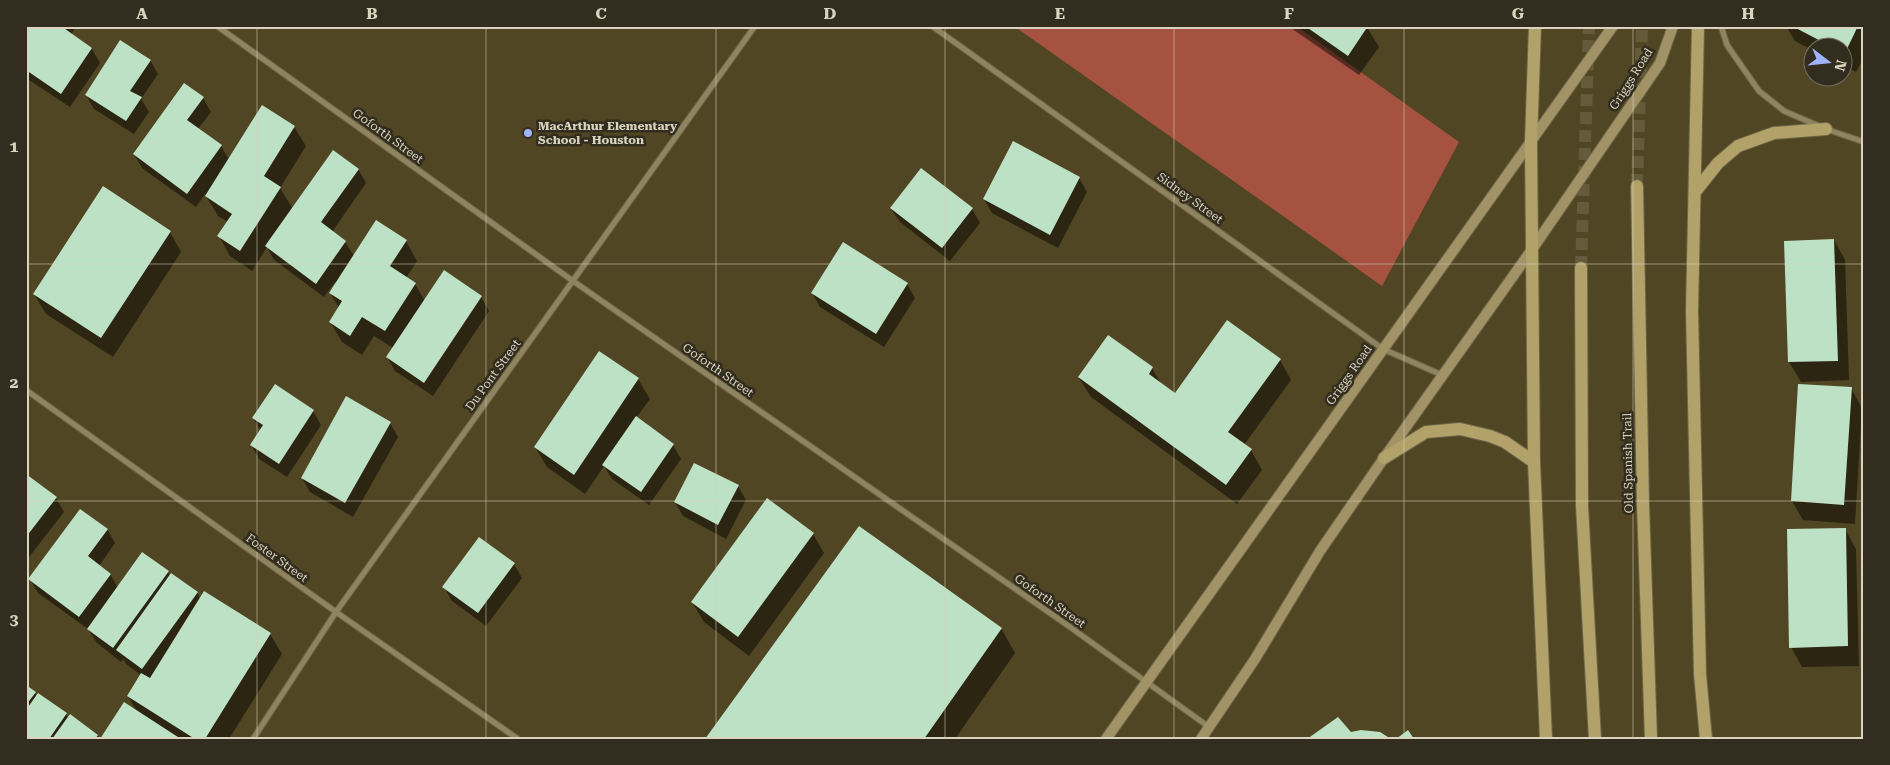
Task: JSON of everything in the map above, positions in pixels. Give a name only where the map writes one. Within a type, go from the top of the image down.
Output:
[{"type":"main road","points":[[1535,26],[1531,142],[1534,462],[1546,739]]},
{"type":"main road","name":"Griggs Road","points":[[1106,739],[1613,26]]},
{"type":"main road","name":"Griggs Road","points":[[1201,739],[1255,659],[1320,551],[1533,248],[1660,62],[1673,26]]},
{"type":"main road","points":[[1698,26],[1693,350],[1700,674],[1706,739]]},
{"type":"main road","points":[[1695,192],[1718,163],[1738,146],[1774,133],[1826,129]]},
{"type":"main road","name":"Old Spanish Trail","points":[[1637,186],[1643,504],[1651,739]]},
{"type":"main road","points":[[1581,268],[1582,506],[1595,739]]},
{"type":"main road","points":[[1384,458],[1426,432],[1460,429],[1490,436],[1505,442],[1534,462]]},
{"type":"street","name":"Goforth Street","points":[[217,26],[573,281],[1070,627],[1209,727]]},
{"type":"street","name":"Du Pont Street","points":[[253,739],[336,612],[754,26]]},
{"type":"street","name":"Sidney Street","points":[[932,26],[1384,349],[1443,375]]},
{"type":"street","points":[[1721,26],[1726,45],[1759,91],[1784,111],[1826,129],[1864,142]]},
{"type":"street","name":"Foster Street","points":[[26,390],[336,612],[518,739]]},
{"type":"shaded area","points":[[1014,26],[1296,26],[1459,142],[1382,286]]},
{"type":"building","points":[[29,26],[61,26],[92,48],[61,94],[26,70],[26,31]]},
{"type":"building","points":[[1305,26],[1368,26],[1348,56]]},
{"type":"building","points":[[1792,26],[1858,26],[1852,38],[1815,38]]},
{"type":"building","points":[[120,40],[151,60],[130,91],[142,97],[126,121],[85,95]]},
{"type":"building","points":[[184,83],[204,97],[187,120],[222,145],[187,194],[133,154]]},
{"type":"building","points":[[262,105],[295,126],[264,176],[281,187],[240,251],[217,236],[232,214],[205,196]]},
{"type":"building","points":[[1013,141],[1080,177],[1050,235],[983,199]]},
{"type":"building","points":[[333,150],[359,169],[321,222],[346,241],[316,284],[265,246]]},
{"type":"building","points":[[921,168],[973,208],[942,248],[890,208]]},
{"type":"building","points":[[103,186],[171,231],[101,338],[33,294]]},
{"type":"building","points":[[376,220],[407,240],[390,266],[416,283],[385,331],[362,317],[350,336],[329,322],[342,301],[329,293]]},
{"type":"building","points":[[1834,239],[1838,361],[1788,362],[1784,241]]},
{"type":"building","points":[[843,242],[908,283],[876,334],[811,293]]},
{"type":"building","points":[[444,270],[482,296],[424,383],[386,357]]},
{"type":"building","points":[[1227,320],[1281,359],[1228,432],[1252,449],[1226,485],[1078,377],[1108,335],[1153,367],[1149,374],[1175,393]]},
{"type":"building","points":[[599,351],[639,378],[574,475],[534,447]]},
{"type":"building","points":[[275,384],[314,410],[279,464],[250,445],[263,425],[252,418]]},
{"type":"building","points":[[1798,384],[1852,387],[1844,505],[1791,501]]},
{"type":"building","points":[[346,396],[391,422],[345,503],[301,478]]},
{"type":"building","points":[[636,416],[674,444],[641,492],[602,465]]},
{"type":"building","points":[[694,463],[739,485],[718,525],[674,502]]},
{"type":"building","points":[[26,474],[57,497],[26,537]]},
{"type":"building","points":[[767,498],[814,533],[738,637],[691,602]]},
{"type":"building","points":[[80,509],[108,529],[88,556],[111,574],[79,617],[28,579]]},
{"type":"building","points":[[859,526],[1002,628],[924,739],[705,739]]},
{"type":"building","points":[[1846,528],[1848,646],[1789,648],[1787,529]]},
{"type":"building","points":[[479,537],[515,563],[478,613],[442,587]]},
{"type":"building","points":[[142,552],[169,571],[113,648],[87,629]]},
{"type":"building","points":[[171,573],[198,592],[142,669],[116,650]]},
{"type":"building","points":[[204,591],[271,633],[205,739],[195,739],[127,696],[141,673],[150,678]]},
{"type":"building","points":[[26,685],[36,692],[26,705]]},
{"type":"building","points":[[38,693],[67,713],[49,739],[26,739],[26,710]]},
{"type":"building","points":[[124,702],[181,739],[100,739]]},
{"type":"building","points":[[70,714],[98,735],[95,739],[52,739]]},
{"type":"building","points":[[1338,717],[1351,732],[1361,730],[1380,732],[1391,739],[1307,739]]},
{"type":"building","points":[[1408,730],[1414,739],[1396,739]]},
{"type":"tunnel","points":[[1581,268],[1589,26]]},
{"type":"tunnel","points":[[1637,186],[1642,26]]},
{"type":"place","name":"MacArthur Elementary School - Houston","points":[[528,133]]}]
